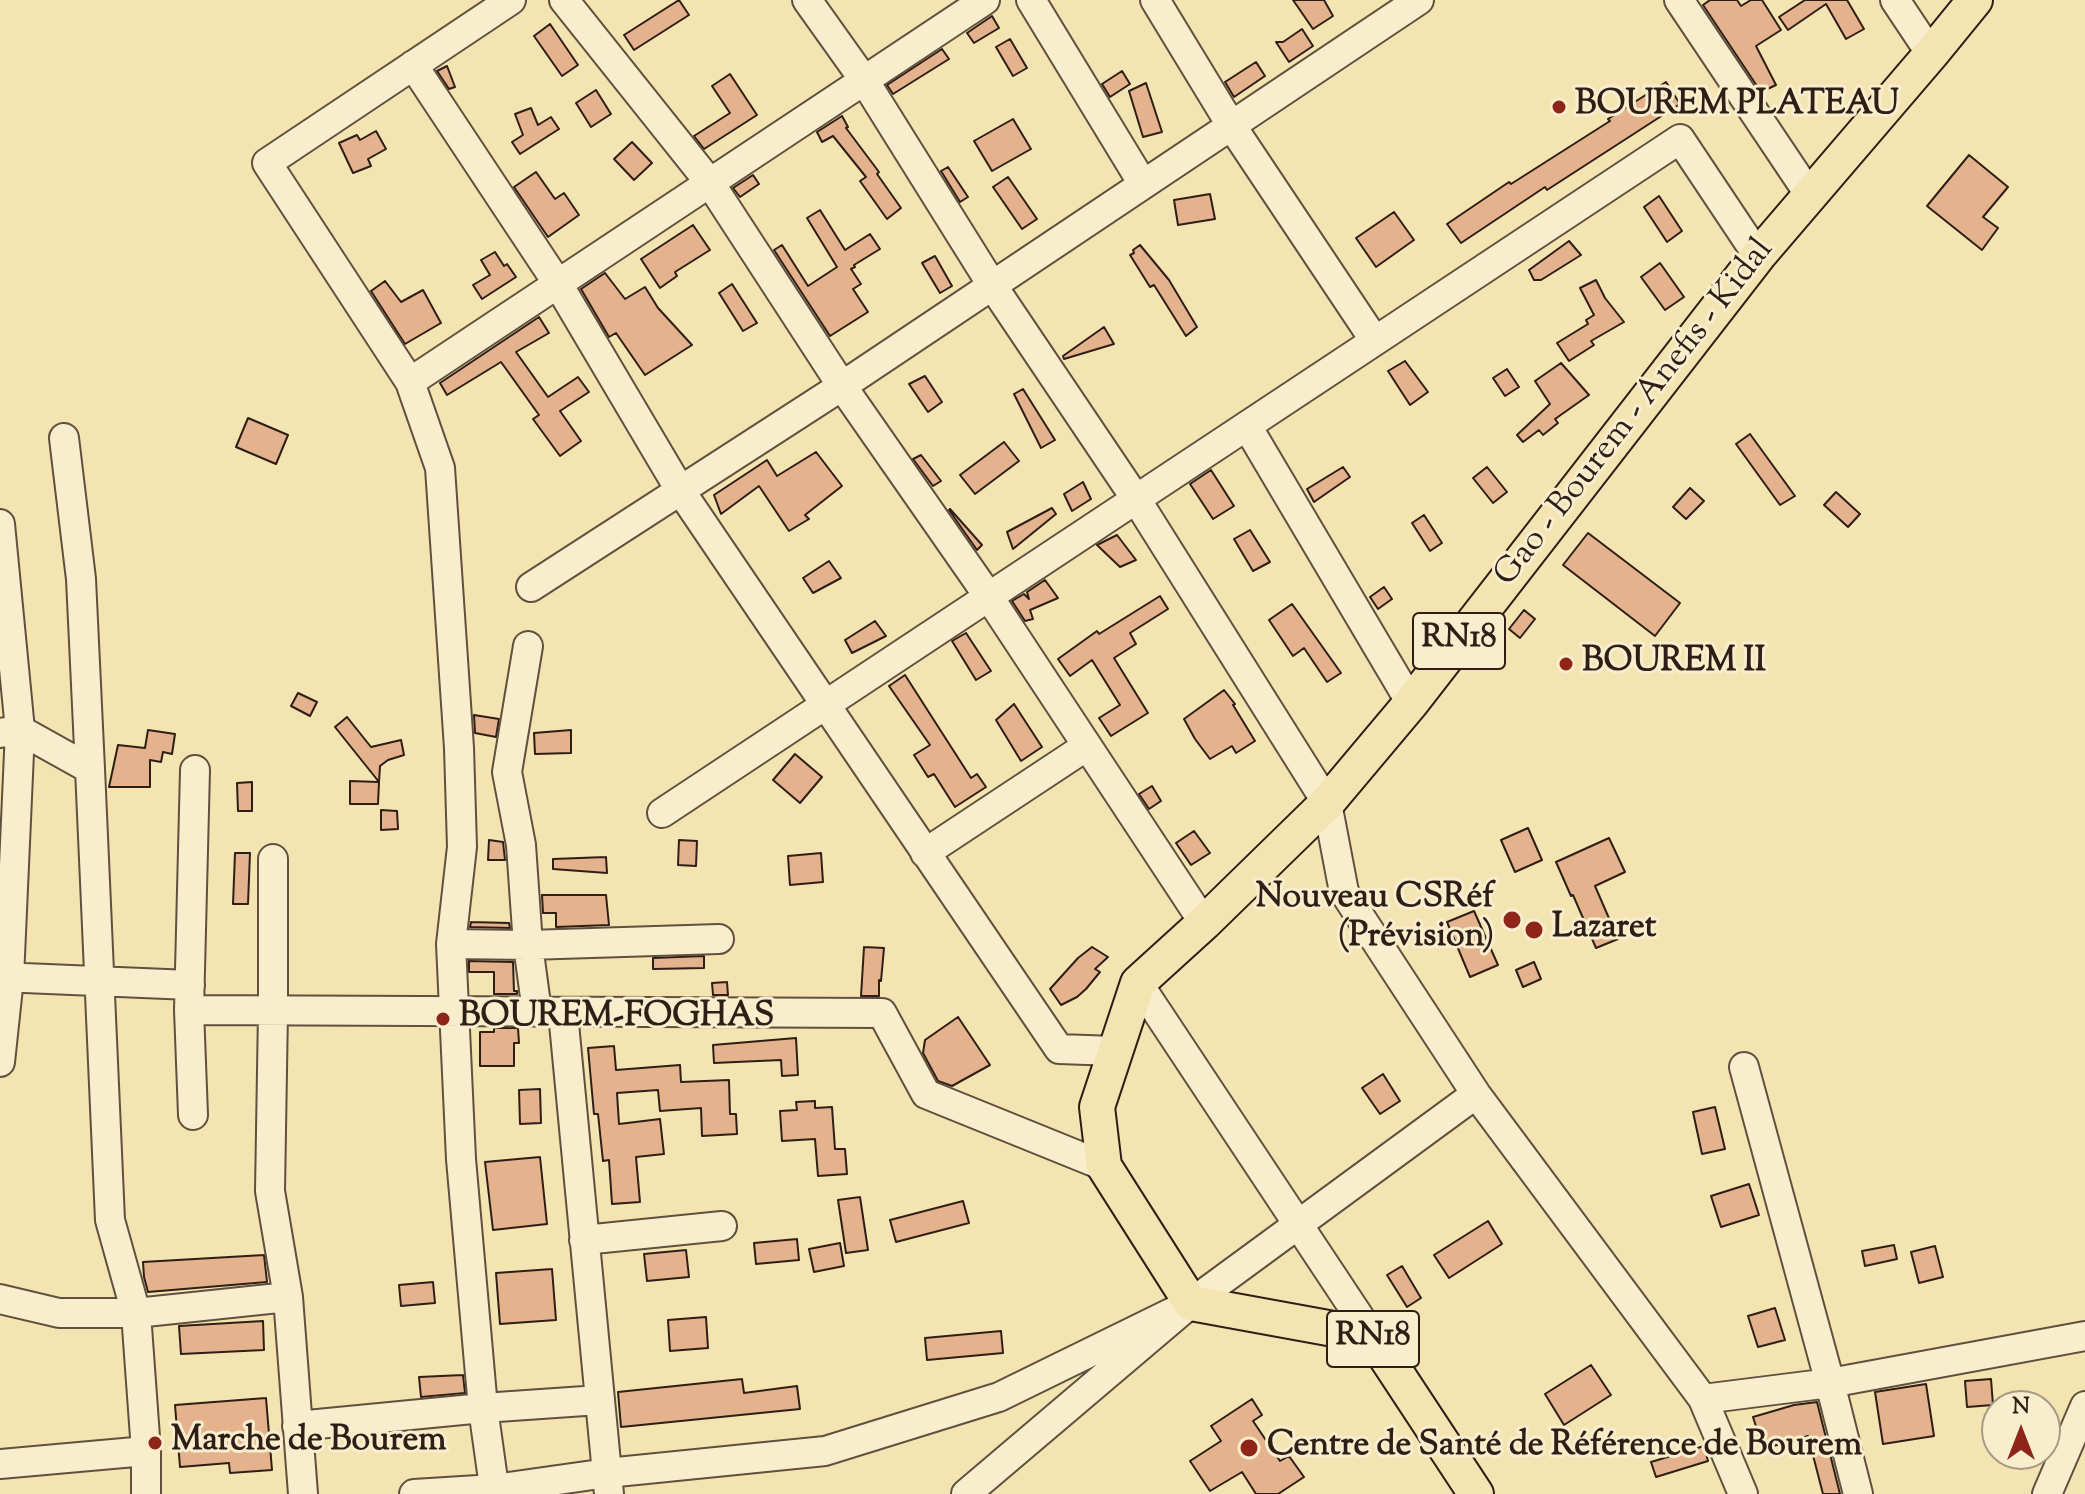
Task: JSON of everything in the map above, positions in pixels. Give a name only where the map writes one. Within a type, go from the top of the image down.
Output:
[{"type":"main road","name":"Gao - Bourem - Anefis - Kidal","points":[[1191,1303],[1104,1166],[1097,1107],[1138,983],[1327,803],[1411,703],[1758,256],[1975,0]]},
{"type":"main road","name":"RN18","points":[[1191,1303],[1372,1336],[1476,1494]]},
{"type":"street","points":[[495,1491],[483,1408],[461,1159],[451,944],[462,847],[459,748],[440,468],[410,382],[267,163],[511,0]]},
{"type":"street","points":[[564,0],[710,183],[842,386],[989,597],[1204,923]]},
{"type":"street","points":[[807,0],[864,80],[992,285],[1136,499],[1327,803],[1344,892],[1476,1094],[1703,1399],[1743,1494]]},
{"type":"street","points":[[410,382],[985,0]]},
{"type":"street","points":[[1031,0],[1143,184]]},
{"type":"street","points":[[1155,0],[1231,125],[1375,341]]},
{"type":"street","points":[[531,587],[842,386],[1419,0]]},
{"type":"street","points":[[1679,0],[1809,194]]},
{"type":"street","points":[[1895,0],[1931,54]]},
{"type":"street","points":[[413,65],[558,284],[680,490],[1059,1049],[1115,1051]]},
{"type":"street","points":[[662,813],[1680,139],[1758,256]]},
{"type":"street","points":[[1247,426],[1411,703]]},
{"type":"street","points":[[64,438],[81,579],[110,1220],[136,1313],[146,1494]]},
{"type":"street","points":[[0,524],[10,731],[0,1062]]},
{"type":"street","points":[[528,646],[507,772],[521,845],[528,945],[550,1012],[584,1240],[608,1484]]},
{"type":"street","points":[[10,731],[90,769]]},
{"type":"street","points":[[925,853],[1087,746]]},
{"type":"street","points":[[193,1115],[190,998],[195,770]]},
{"type":"street","points":[[273,859],[270,1191],[288,1297],[303,1494]]},
{"type":"street","points":[[451,944],[528,945],[719,939]]},
{"type":"street","points":[[4,978],[99,982],[273,1011],[882,1013],[926,1094],[1104,1166]]},
{"type":"street","points":[[1138,983],[1372,1336]]},
{"type":"street","points":[[1744,1067],[1858,1494]]},
{"type":"street","points":[[966,1494],[1191,1303],[1476,1094]]},
{"type":"street","points":[[584,1240],[722,1226]]},
{"type":"street","points":[[0,1299],[59,1313],[136,1313],[288,1297]]},
{"type":"street","points":[[414,1494],[608,1484],[825,1451],[999,1397],[1191,1303]]},
{"type":"street","points":[[1703,1399],[1830,1383],[2085,1336]]},
{"type":"street","points":[[297,1426],[599,1400]]},
{"type":"street","points":[[2047,1494],[2085,1406]]},
{"type":"street","points":[[0,1464],[146,1451]]},
{"type":"building","points":[[679,0],[689,15],[634,50],[624,35]]},
{"type":"building","points":[[1293,0],[1324,0],[1333,16],[1313,29]]},
{"type":"building","points":[[1710,0],[1737,0],[1741,6],[1751,0],[1762,0],[1781,30],[1756,46],[1776,85],[1761,92],[1703,5]]},
{"type":"building","points":[[1805,0],[1847,0],[1864,29],[1846,39],[1826,4],[1788,30],[1779,17]]},
{"type":"building","points":[[992,16],[999,28],[974,43],[967,33]]},
{"type":"building","points":[[550,24],[578,65],[562,76],[534,36]]},
{"type":"building","points":[[1302,29],[1313,46],[1289,62],[1276,42],[1283,42]]},
{"type":"building","points":[[1010,39],[1027,68],[1013,76],[996,47]]},
{"type":"building","points":[[942,49],[949,59],[893,94],[887,85]]},
{"type":"building","points":[[1256,62],[1265,76],[1234,97],[1225,82]]},
{"type":"building","points":[[447,66],[455,87],[449,89],[437,71]]},
{"type":"building","points":[[1122,71],[1130,84],[1110,97],[1102,84]]},
{"type":"building","points":[[730,74],[757,115],[704,149],[694,136],[730,113],[712,86]]},
{"type":"building","points":[[1666,82],[1680,104],[1461,243],[1447,224],[1610,121],[1608,119]]},
{"type":"building","points":[[1146,83],[1162,132],[1143,137],[1129,91]]},
{"type":"building","points":[[596,90],[611,114],[591,127],[576,103]]},
{"type":"building","points":[[531,108],[538,125],[551,117],[559,129],[520,154],[512,142],[523,135],[515,114]]},
{"type":"building","points":[[842,116],[846,128],[901,208],[887,219],[860,181],[866,177],[833,136],[822,142],[817,132]]},
{"type":"building","points":[[1013,119],[1031,149],[992,171],[974,141]]},
{"type":"building","points":[[376,131],[386,149],[368,159],[371,166],[353,173],[339,143],[357,135],[360,140]]},
{"type":"building","points":[[632,142],[652,163],[634,180],[614,159]]},
{"type":"building","points":[[1969,155],[2008,187],[1983,217],[1998,228],[1982,250],[1927,206]]},
{"type":"building","points":[[948,167],[968,197],[960,202],[941,171]]},
{"type":"building","points":[[536,172],[555,199],[564,193],[579,215],[548,237],[514,187]]},
{"type":"building","points":[[753,175],[759,184],[740,197],[733,188]]},
{"type":"building","points":[[1008,177],[1037,219],[1022,229],[993,187]]},
{"type":"building","points":[[1210,194],[1215,219],[1178,225],[1174,200]]},
{"type":"building","points":[[1659,196],[1682,231],[1667,242],[1644,207]]},
{"type":"building","points":[[820,210],[845,250],[870,234],[880,249],[851,269],[861,284],[853,289],[868,312],[830,336],[774,250],[782,245],[808,286],[837,267],[807,218]]},
{"type":"building","points":[[1394,212],[1414,240],[1376,267],[1356,238]]},
{"type":"building","points":[[693,225],[710,250],[675,272],[677,276],[660,288],[641,259]]},
{"type":"building","points":[[1569,241],[1581,255],[1541,280],[1534,280],[1529,270]]},
{"type":"building","points":[[1140,245],[1169,280],[1197,327],[1186,336],[1154,285],[1150,287],[1130,255]]},
{"type":"building","points":[[495,252],[516,277],[482,299],[473,285],[490,275],[481,260]]},
{"type":"building","points":[[935,256],[952,286],[940,293],[922,263]]},
{"type":"building","points":[[1660,263],[1684,297],[1665,310],[1641,277]]},
{"type":"building","points":[[605,273],[625,299],[645,287],[658,308],[692,345],[645,375],[616,333],[609,337],[581,289]]},
{"type":"building","points":[[1596,280],[1605,298],[1624,322],[1591,341],[1594,345],[1569,361],[1557,343],[1588,324],[1586,320],[1594,315],[1580,288]]},
{"type":"building","points":[[385,281],[401,302],[423,290],[441,323],[405,344],[371,291]]},
{"type":"building","points":[[732,284],[757,323],[743,331],[719,293]]},
{"type":"building","points":[[539,317],[549,333],[516,352],[548,397],[578,377],[589,392],[560,411],[581,441],[560,456],[533,419],[539,415],[501,362],[447,395],[440,383]]},
{"type":"building","points":[[1104,327],[1114,344],[1064,359],[1063,356]]},
{"type":"building","points":[[1405,361],[1428,392],[1410,405],[1388,371]]},
{"type":"building","points":[[1561,363],[1589,395],[1555,419],[1558,423],[1543,435],[1539,430],[1523,442],[1517,435],[1550,404],[1535,381]]},
{"type":"building","points":[[1507,369],[1519,387],[1505,396],[1493,378]]},
{"type":"building","points":[[925,376],[942,402],[928,412],[909,384]]},
{"type":"building","points":[[1023,389],[1055,440],[1041,448],[1014,394]]},
{"type":"building","points":[[248,418],[288,435],[276,464],[236,447]]},
{"type":"building","points":[[1750,434],[1795,496],[1780,505],[1736,444]]},
{"type":"building","points":[[1004,442],[1019,461],[975,494],[960,475]]},
{"type":"building","points":[[816,452],[842,486],[805,515],[809,519],[789,531],[759,486],[721,514],[714,495],[767,460],[777,476]]},
{"type":"building","points":[[921,455],[941,481],[933,486],[913,459]]},
{"type":"building","points":[[1343,467],[1350,477],[1314,502],[1307,489]]},
{"type":"building","points":[[1487,467],[1507,492],[1493,503],[1473,478]]},
{"type":"building","points":[[1211,470],[1234,506],[1213,519],[1190,484]]},
{"type":"building","points":[[1083,482],[1091,499],[1072,511],[1064,494]]},
{"type":"building","points":[[1690,488],[1704,501],[1686,519],[1673,507]]},
{"type":"building","points":[[1836,492],[1860,514],[1848,527],[1824,505]]},
{"type":"building","points":[[1052,508],[1056,514],[1013,549],[1007,532]]},
{"type":"building","points":[[949,510],[982,545],[977,550]]},
{"type":"building","points":[[1424,515],[1442,543],[1430,551],[1412,523]]},
{"type":"building","points":[[1250,530],[1270,562],[1253,571],[1234,539]]},
{"type":"building","points":[[1588,533],[1680,603],[1655,636],[1563,565]]},
{"type":"building","points":[[1117,535],[1136,560],[1120,567],[1097,545]]},
{"type":"building","points":[[829,561],[841,578],[813,593],[803,578]]},
{"type":"building","points":[[1045,580],[1058,598],[1030,610],[1033,619],[1025,621],[1012,601],[1024,594],[1029,599],[1027,592]]},
{"type":"building","points":[[1384,587],[1392,599],[1378,609],[1370,597]]},
{"type":"building","points":[[1160,596],[1168,609],[1130,633],[1136,644],[1114,658],[1148,713],[1111,736],[1099,718],[1120,705],[1092,660],[1070,676],[1058,659],[1097,631],[1099,634]]},
{"type":"building","points":[[1292,604],[1341,673],[1327,682],[1304,648],[1293,656],[1269,620]]},
{"type":"building","points":[[1524,610],[1535,619],[1520,638],[1509,629]]},
{"type":"building","points":[[875,621],[886,636],[852,653],[845,640]]},
{"type":"building","points":[[966,633],[991,671],[976,680],[952,641]]},
{"type":"building","points":[[905,675],[971,778],[977,774],[986,787],[955,807],[934,774],[928,777],[914,755],[930,745],[889,686]]},
{"type":"building","points":[[1224,690],[1255,741],[1236,753],[1232,746],[1210,759],[1184,719]]},
{"type":"building","points":[[298,693],[317,702],[310,716],[291,706]]},
{"type":"building","points":[[1014,704],[1042,747],[1021,761],[996,720]]},
{"type":"building","points":[[474,715],[499,719],[496,737],[475,733]]},
{"type":"building","points":[[347,717],[371,747],[401,740],[404,755],[380,766],[379,782],[335,727]]},
{"type":"building","points":[[148,730],[175,734],[172,754],[163,752],[161,762],[150,760],[150,787],[109,787],[118,745],[145,748]]},
{"type":"building","points":[[571,730],[571,753],[535,754],[534,733]]},
{"type":"building","points":[[795,754],[822,777],[800,803],[773,780]]},
{"type":"building","points":[[350,781],[379,782],[378,804],[350,804]]},
{"type":"building","points":[[252,782],[252,811],[238,811],[237,783]]},
{"type":"building","points":[[1152,786],[1161,801],[1149,809],[1139,794]]},
{"type":"building","points":[[381,810],[397,811],[398,829],[381,830]]},
{"type":"building","points":[[1528,828],[1542,860],[1515,872],[1501,840]]},
{"type":"building","points":[[1194,831],[1210,853],[1191,865],[1176,843]]},
{"type":"building","points":[[1609,838],[1625,872],[1595,886],[1618,939],[1596,948],[1556,862]]},
{"type":"building","points":[[489,840],[503,842],[505,860],[488,860]]},
{"type":"building","points":[[679,840],[697,841],[696,866],[678,865]]},
{"type":"building","points":[[235,853],[250,853],[248,904],[233,904]]},
{"type":"building","points":[[821,853],[823,882],[790,885],[788,856]]},
{"type":"building","points":[[606,857],[607,873],[553,869],[553,859]]},
{"type":"building","points":[[542,895],[606,895],[609,925],[556,927],[556,913],[543,913]]},
{"type":"building","points":[[1474,911],[1498,965],[1470,977],[1447,922]]},
{"type":"building","points":[[471,922],[509,923],[510,928],[470,927]]},
{"type":"building","points":[[864,947],[884,948],[879,996],[861,996]]},
{"type":"building","points":[[1092,947],[1108,957],[1095,969],[1100,972],[1077,997],[1061,1005],[1050,989]]},
{"type":"building","points":[[704,956],[704,968],[653,969],[653,958]]},
{"type":"building","points":[[469,961],[513,962],[514,991],[517,994],[494,994],[494,972],[469,972]]},
{"type":"building","points":[[1534,962],[1541,979],[1523,987],[1516,970]]},
{"type":"building","points":[[727,982],[728,995],[713,995],[712,983]]},
{"type":"building","points":[[958,1017],[990,1065],[952,1086],[938,1081],[923,1053],[925,1040]]},
{"type":"building","points":[[494,1028],[518,1028],[519,1043],[514,1043],[514,1066],[480,1066],[480,1032],[494,1032]]},
{"type":"building","points":[[796,1038],[798,1075],[782,1076],[781,1060],[714,1063],[713,1045]]},
{"type":"building","points":[[614,1046],[616,1070],[680,1065],[681,1082],[729,1080],[730,1114],[736,1114],[737,1134],[702,1136],[701,1108],[660,1111],[658,1090],[617,1093],[619,1124],[660,1119],[664,1154],[636,1157],[640,1202],[612,1204],[609,1160],[603,1161],[598,1114],[594,1114],[588,1048]]},
{"type":"building","points":[[1383,1074],[1400,1101],[1380,1114],[1362,1088]]},
{"type":"building","points":[[540,1089],[541,1123],[520,1124],[519,1090]]},
{"type":"building","points":[[815,1101],[815,1108],[832,1107],[835,1149],[845,1149],[847,1174],[818,1176],[815,1139],[782,1141],[780,1111],[797,1110],[796,1102]]},
{"type":"building","points":[[1715,1107],[1725,1149],[1702,1154],[1693,1112]]},
{"type":"building","points":[[540,1157],[547,1224],[493,1230],[485,1162]]},
{"type":"building","points":[[1749,1184],[1759,1215],[1721,1227],[1711,1196]]},
{"type":"building","points":[[860,1197],[868,1250],[846,1253],[838,1200]]},
{"type":"building","points":[[963,1201],[969,1223],[896,1242],[890,1220]]},
{"type":"building","points":[[1488,1221],[1502,1244],[1449,1278],[1434,1255]]},
{"type":"building","points":[[797,1239],[799,1260],[756,1264],[754,1243]]},
{"type":"building","points":[[840,1243],[844,1266],[814,1272],[809,1249]]},
{"type":"building","points":[[1894,1245],[1897,1259],[1865,1266],[1862,1251]]},
{"type":"building","points":[[1935,1246],[1943,1277],[1919,1283],[1911,1252]]},
{"type":"building","points":[[686,1250],[689,1277],[647,1281],[644,1254]]},
{"type":"building","points":[[264,1255],[267,1282],[148,1292],[144,1277],[143,1262]]},
{"type":"building","points":[[1402,1266],[1421,1298],[1407,1307],[1387,1275]]},
{"type":"building","points":[[552,1269],[556,1320],[500,1324],[496,1273]]},
{"type":"building","points":[[433,1282],[435,1303],[401,1306],[399,1285]]},
{"type":"building","points":[[1775,1308],[1785,1340],[1758,1347],[1748,1316]]},
{"type":"building","points":[[706,1317],[708,1348],[670,1351],[668,1320]]},
{"type":"building","points":[[263,1321],[264,1350],[181,1354],[179,1326]]},
{"type":"building","points":[[1001,1331],[1003,1353],[927,1360],[925,1338]]},
{"type":"building","points":[[1591,1365],[1611,1395],[1564,1425],[1545,1394]]},
{"type":"building","points":[[463,1375],[465,1393],[421,1397],[419,1377]]},
{"type":"building","points":[[742,1379],[744,1393],[797,1386],[800,1409],[621,1427],[618,1392]]},
{"type":"building","points":[[1991,1379],[1992,1390],[1981,1390],[1981,1406],[1967,1407],[1965,1381]]},
{"type":"building","points":[[1926,1384],[1934,1436],[1883,1444],[1875,1392]]},
{"type":"building","points":[[266,1398],[272,1470],[230,1473],[229,1463],[180,1467],[175,1405]]},
{"type":"building","points":[[1252,1399],[1262,1415],[1253,1421],[1280,1461],[1289,1456],[1304,1477],[1278,1494],[1256,1494],[1242,1472],[1210,1491],[1190,1461],[1221,1441],[1211,1426]]},
{"type":"building","points":[[1817,1402],[1840,1494],[1823,1494],[1808,1436],[1763,1449],[1753,1417]]},
{"type":"building","points":[[1704,1446],[1708,1461],[1656,1477],[1651,1462]]},
{"type":"place","name":"BOUREM PLATEAU","points":[[1559,107]]},
{"type":"place","name":"BOUREM II","points":[[1566,664]]},
{"type":"place","name":"Nouveau CSRéf (Prévision)","points":[[1512,920]]},
{"type":"place","name":"Lazaret","points":[[1534,930]]},
{"type":"place","name":"BOUREM-FOGHAS","points":[[443,1019]]},
{"type":"place","name":"Marche de Bourem","points":[[155,1443]]},
{"type":"place","name":"Centre de Santé de Référence de Bourem","points":[[1249,1448]]}]
